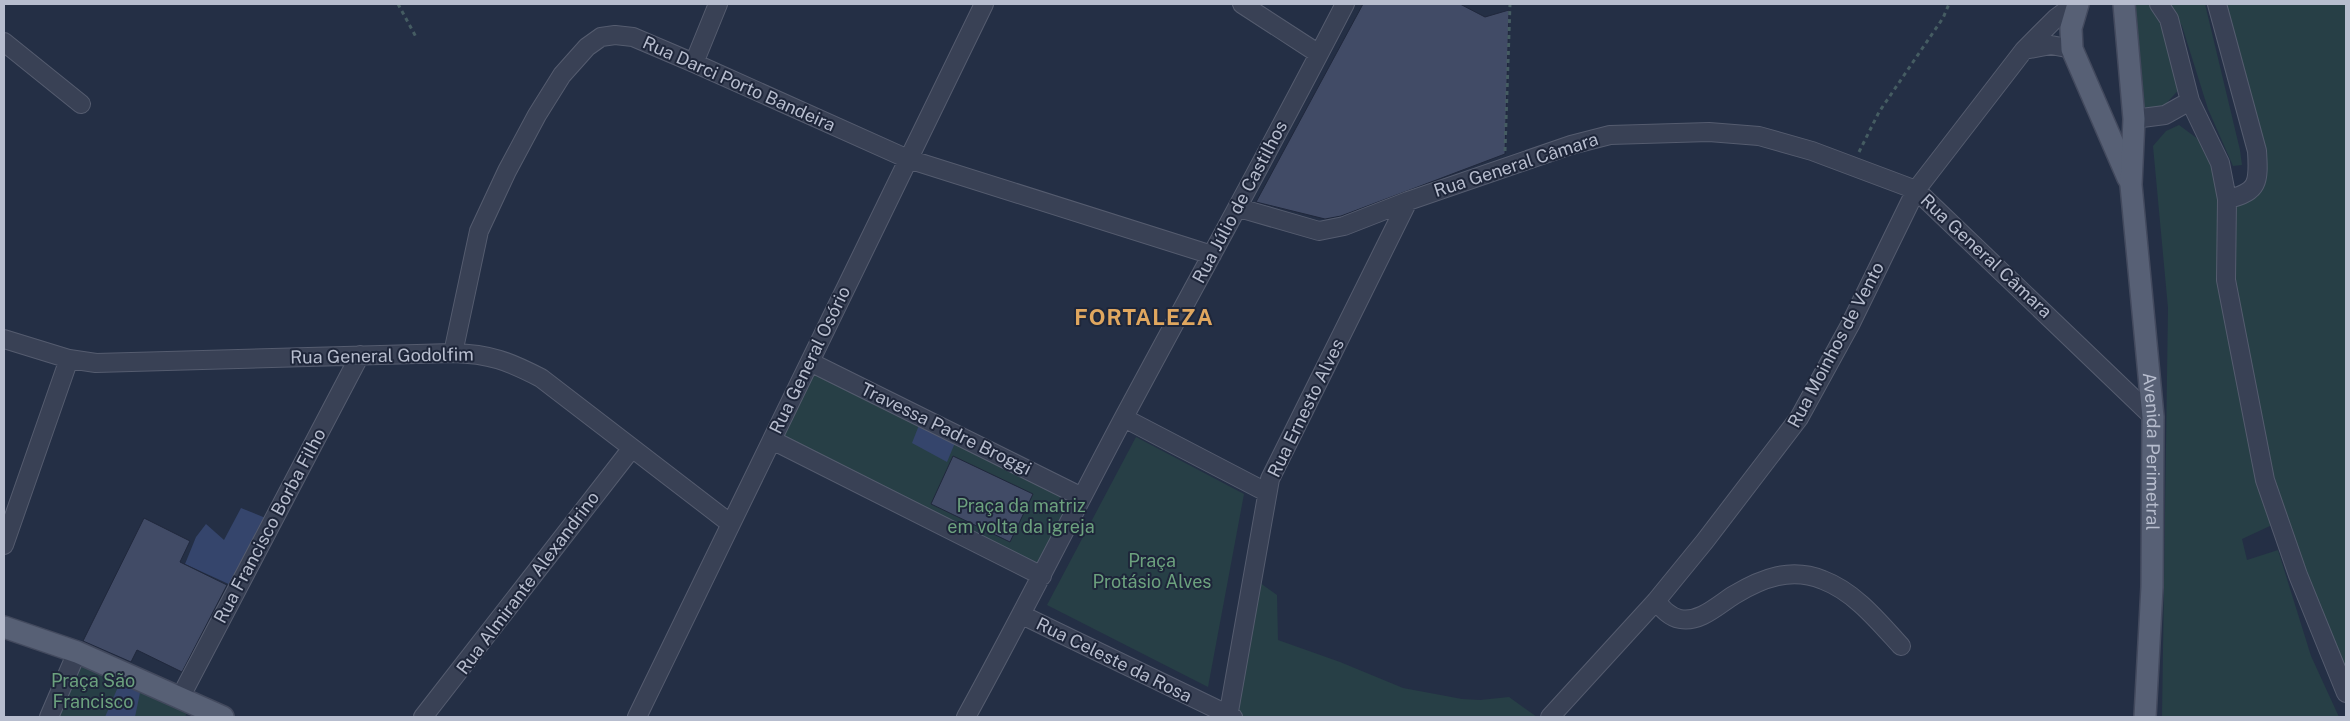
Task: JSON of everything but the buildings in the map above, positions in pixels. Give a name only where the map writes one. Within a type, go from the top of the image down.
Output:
[{"type":"main road","name":"Avenida Perimetral","points":[[2076,4],[2071,28],[2072,50],[2131,185]]},
{"type":"main road","name":"Avenida Perimetral","points":[[2124,4],[2134,119],[2131,185],[2153,417],[2152,587],[2145,717]]},
{"type":"main road","points":[[2100,115],[2120,124],[2134,119]]},
{"type":"main road","points":[[4,627],[78,652],[189,706],[223,717]]},
{"type":"street","points":[[694,63],[718,4]]},
{"type":"street","name":"Rua General Osório","points":[[637,717],[984,4]]},
{"type":"street","points":[[1242,4],[1319,54]]},
{"type":"street","name":"Rua Júlio de Castilhos","points":[[966,717],[1124,418],[1239,208],[1345,4]]},
{"type":"street","name":"Rua Moinhos de Vento","points":[[1550,717],[1656,601],[1711,534],[1799,418],[1850,326],[1916,190],[2024,50],[2056,18],[2076,4]]},
{"type":"street","points":[[2159,4],[2168,19],[2190,101],[2220,163],[2227,198],[2226,280],[2265,480],[2298,575],[2346,693]]},
{"type":"street","points":[[2216,4],[2257,151],[2258,175],[2253,189],[2241,196],[2227,198]]},
{"type":"street","name":"Rua Darci Porto Bandeira","points":[[453,353],[480,231],[528,131],[562,75],[587,47],[601,38],[615,35],[633,37],[908,159],[1212,255]]},
{"type":"street","points":[[4,42],[81,104]]},
{"type":"street","points":[[2024,50],[2051,45],[2072,50]]},
{"type":"street","points":[[2134,119],[2165,115],[2190,101]]},
{"type":"street","name":"Rua General Câmara","points":[[1239,208],[1319,231],[1344,226],[1408,201],[1572,145],[1610,135],[1709,132],[1759,136],[1812,151],[1916,190],[2153,417]]},
{"type":"street","name":"Rua Ernesto Alves","points":[[1230,717],[1266,492],[1270,479],[1408,201]]},
{"type":"street","name":"Rua General Godolfim","points":[[4,339],[69,359],[96,363],[453,353],[491,356],[510,362],[541,378],[731,524]]},
{"type":"street","name":"Rua Francisco Borba Filho","points":[[189,706],[360,355]]},
{"type":"street","points":[[4,545],[69,359]]},
{"type":"street","name":"Travessa Padre Broggi","points":[[810,362],[1082,497]]},
{"type":"street","points":[[1124,418],[1266,492]]},
{"type":"street","points":[[772,440],[1042,576]]},
{"type":"street","name":"Rua Almirante Alexandrino","points":[[423,717],[632,448]]},
{"type":"street","points":[[1656,601],[1669,614],[1679,619],[1692,619],[1709,612],[1762,579],[1784,574],[1803,574],[1824,580],[1844,591],[1867,610],[1901,646]]},
{"type":"street","name":"Rua Celeste da Rosa","points":[[1022,614],[1230,717]]},
{"type":"street","points":[[49,717],[78,652]]},
{"type":"path","points":[[398,4],[416,37]]},
{"type":"path","points":[[1505,168],[1510,4]]},
{"type":"path","points":[[1854,167],[1866,134],[1943,18],[1949,4]]},
{"type":"green space","points":[[2131,4],[2154,4],[2165,21],[2184,84],[2162,108],[2141,114]]},
{"type":"green space","points":[[2169,4],[2205,4],[2242,165],[2233,166],[2208,109],[2182,26]]},
{"type":"green space","points":[[2219,4],[2346,4],[2346,682],[2269,480],[2231,281],[2231,202],[2243,199],[2259,138]]},
{"type":"green space","points":[[2179,125],[2210,148],[2272,525],[2242,539],[2247,560],[2278,550],[2311,656],[2339,717],[2162,717],[2168,308],[2153,146],[2166,131]]},
{"type":"green space","name":"Praça da matriz em volta da igreja","points":[[811,364],[1080,498],[1042,575],[775,439]]},
{"type":"green space","name":"Praça Protásio Alves","points":[[1136,437],[1244,494],[1208,687],[1047,605]]},
{"type":"green space","points":[[1256,580],[1277,595],[1278,640],[1340,662],[1403,688],[1462,699],[1480,700],[1509,697],[1537,717],[1238,717],[1230,715]]},
{"type":"green space","name":"Praça São Francisco","points":[[80,658],[190,706],[185,717],[54,717]]},
{"type":"water","points":[[921,420],[957,438],[947,462],[912,443]]},
{"type":"water","points":[[241,508],[268,519],[233,586],[185,564],[196,537],[206,524],[224,540]]},
{"type":"water","points":[[121,680],[141,688],[135,717],[105,717]]},
{"type":"district","name":"FORTALEZA","points":[[1144,317]]}]
